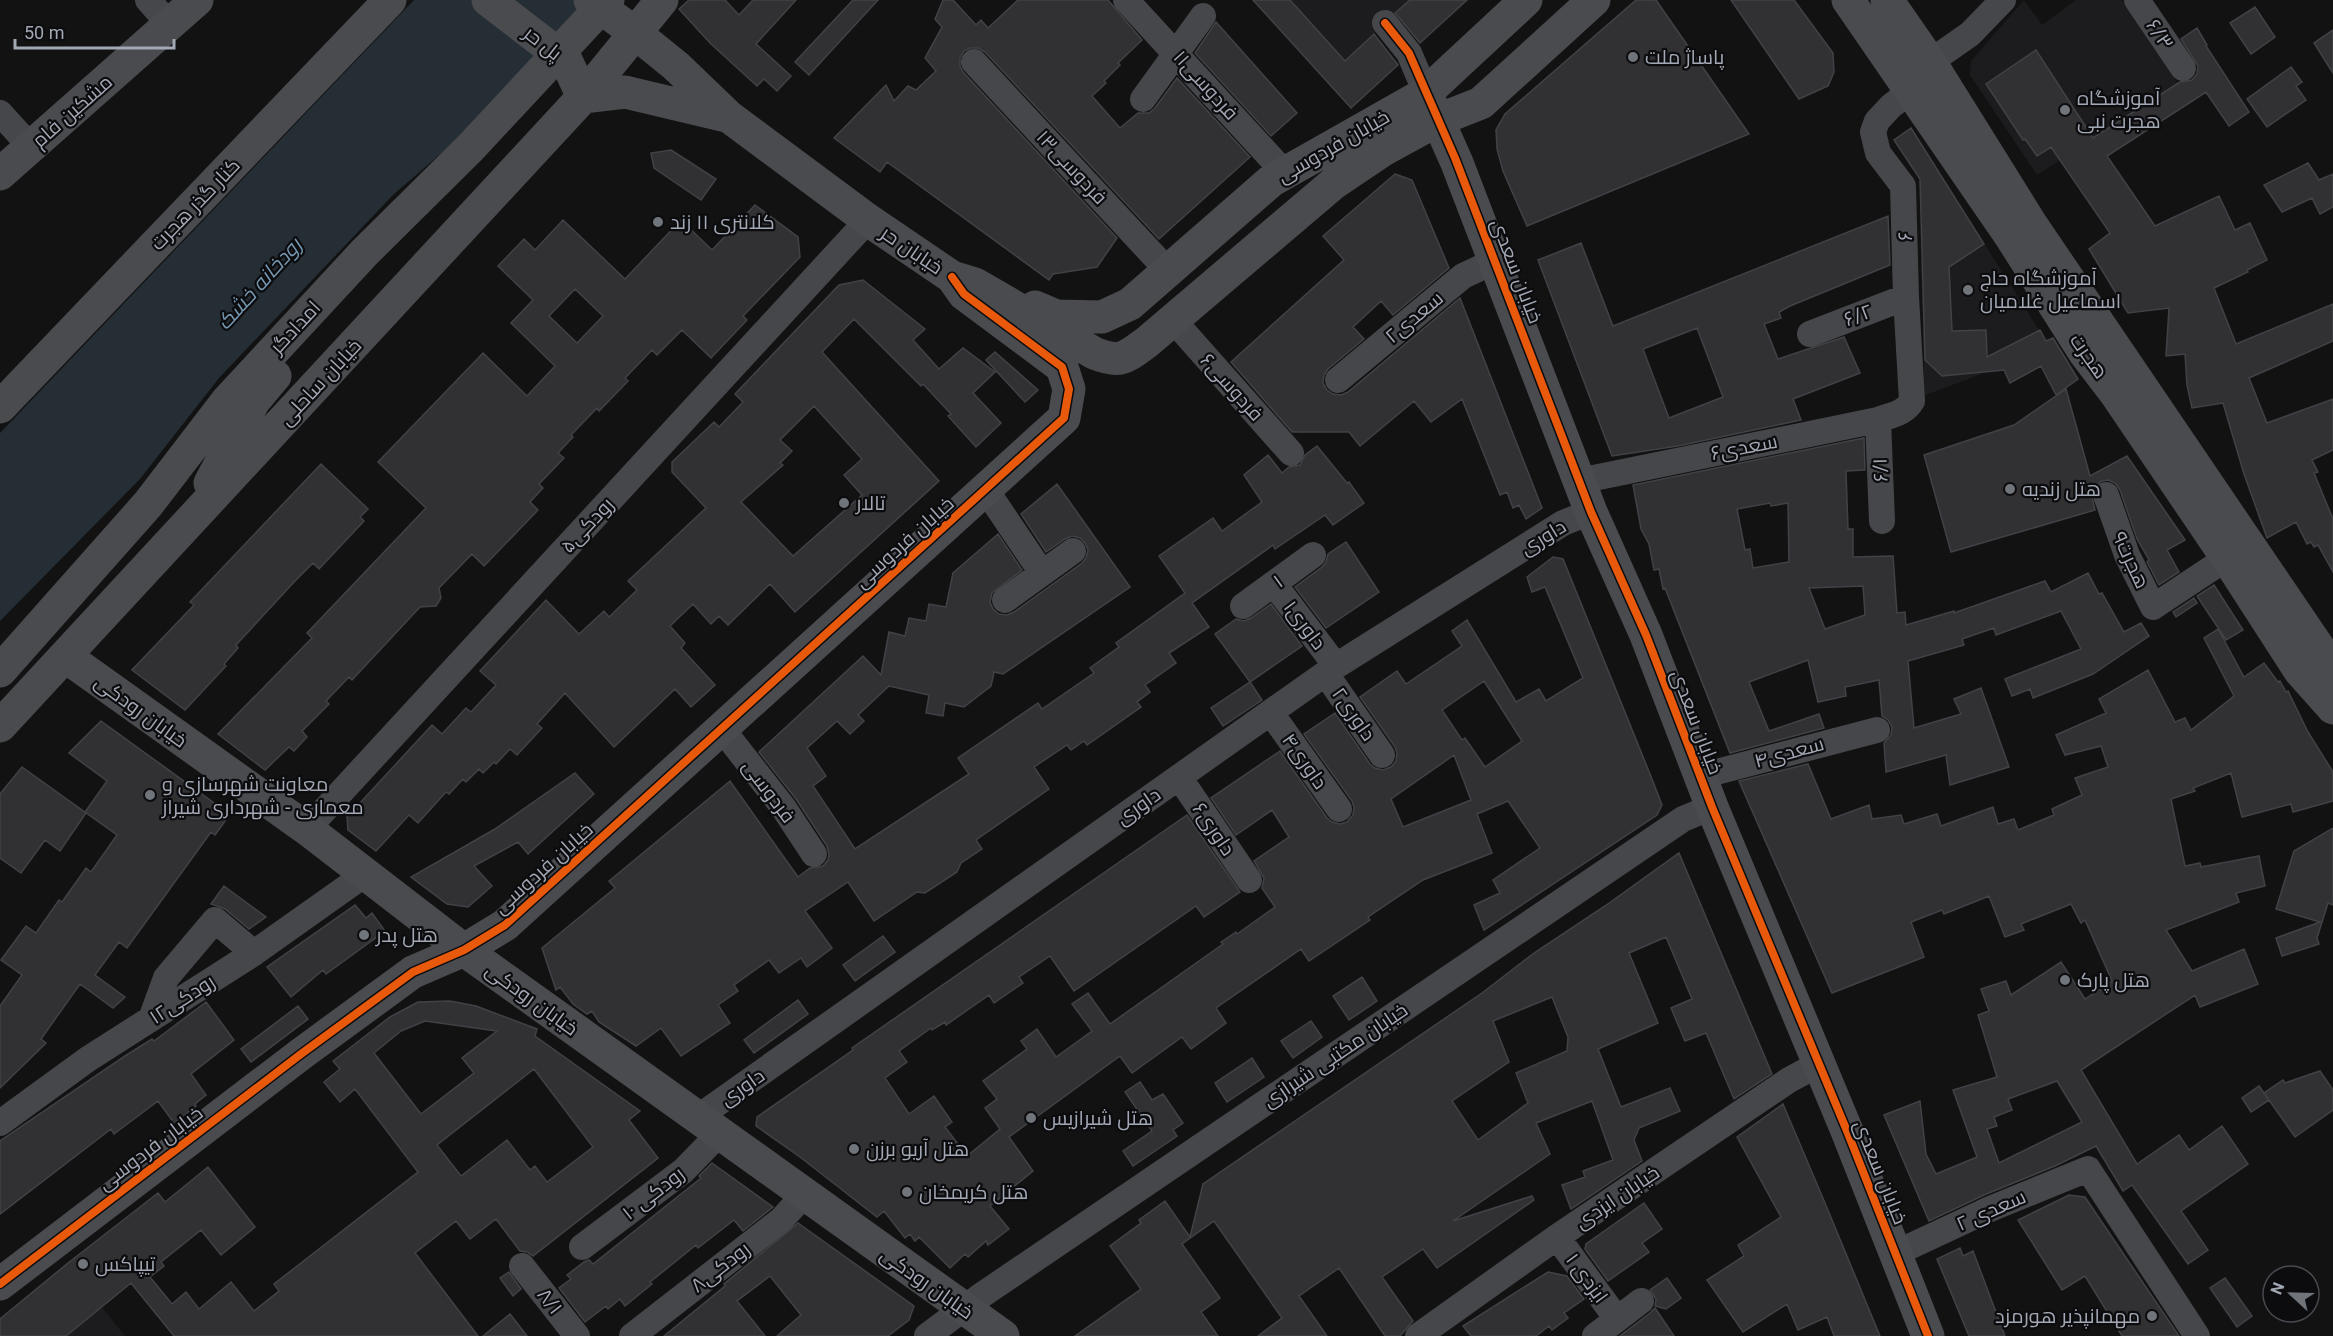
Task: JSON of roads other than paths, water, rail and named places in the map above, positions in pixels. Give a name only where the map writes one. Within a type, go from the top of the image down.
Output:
[{"type":"street","points":[[148,0],[170,25]]},
{"type":"street","name":"مشکین فام","points":[[0,174],[197,0]]},
{"type":"street","name":"کنار گذر هجرت","points":[[0,407],[390,0]]},
{"type":"street","name":"پل حر","points":[[488,0],[566,60],[583,97]]},
{"type":"street","points":[[590,0],[634,32]]},
{"type":"street","name":"امدادگر","points":[[0,671],[148,504],[227,401],[364,253],[471,147],[608,0]]},
{"type":"street","name":"خیابان ساحلی","points":[[0,726],[583,97],[662,0]]},
{"type":"street","name":"فردوسی۱۱","points":[[1126,0],[1284,172]]},
{"type":"street","name":"خیابان فردوسی","points":[[1111,360],[1126,357],[1174,321],[1334,183],[1383,150],[1432,106],[1526,0]]},
{"type":"street","name":"خیابان فردوسی","points":[[0,1284],[301,1054],[413,972],[464,950],[505,925],[1064,418],[1069,389],[1062,367],[964,294],[964,280],[1056,316],[1102,317],[1130,304],[1284,172],[1432,106],[1481,103],[1594,0]]},
{"type":"street","name":"هجرت","points":[[1848,0],[1912,90],[2085,352],[2227,558],[2300,671],[2333,708]]},
{"type":"street","name":"هجرت","points":[[1887,0],[1930,62],[2031,224],[2333,669]]},
{"type":"street","points":[[1930,62],[1970,34],[2003,0]]},
{"type":"street","name":"۶/۳","points":[[2137,0],[2183,69]]},
{"type":"street","points":[[1143,99],[1203,16]]},
{"type":"street","points":[[1385,23],[1409,53],[1432,106]]},
{"type":"street","name":"خیابان حر","points":[[634,32],[676,66],[728,116],[868,220],[964,280],[1094,353],[1111,360]]},
{"type":"street","name":"فردوسی۱۳","points":[[974,62],[1169,272]]},
{"type":"street","name":"۶","points":[[1908,408],[1912,401],[1903,186],[1878,153],[1873,132],[1877,121],[1891,106],[1912,90]]},
{"type":"street","name":"خیابان حر","points":[[583,97],[625,92],[728,116]]},
{"type":"street","name":"خیابان سعدی","points":[[1432,106],[1495,261],[1591,512],[1646,635],[1712,807],[1819,1064],[1928,1336]]},
{"type":"street","points":[[0,113],[31,147]]},
{"type":"street","points":[[190,523],[254,400],[471,147]]},
{"type":"street","name":"رودکی۵","points":[[307,829],[868,220]]},
{"type":"street","name":"سعدی۲","points":[[1338,380],[1463,276],[1495,261]]},
{"type":"street","name":"۶/۲","points":[[1810,334],[1906,297]]},
{"type":"street","name":"فردوسی۶","points":[[1174,321],[1291,453]]},
{"type":"street","name":"سعدی۶","points":[[1579,481],[1878,420],[1908,408]]},
{"type":"street","name":"۶/۱","points":[[1878,420],[1882,521]]},
{"type":"street","points":[[986,490],[1042,573]]},
{"type":"street","name":"هجرت۹","points":[[2106,495],[2127,555],[2153,607],[2227,558]]},
{"type":"street","name":"داوری","points":[[708,1126],[1179,777],[1331,670],[1563,524],[1591,512]]},
{"type":"street","points":[[1005,600],[1073,551]]},
{"type":"street","name":"۱","points":[[1243,606],[1313,555]]},
{"type":"street","name":"داوری۱","points":[[1274,584],[1331,670]]},
{"type":"street","name":"خیابان رودکی","points":[[66,656],[307,829],[464,950],[1003,1336]]},
{"type":"street","name":"داوری۲","points":[[1331,670],[1382,755]]},
{"type":"street","name":"داوری۴","points":[[1271,713],[1339,809]]},
{"type":"street","name":"فردوسی","points":[[722,729],[783,807],[814,854]]},
{"type":"street","name":"سعدی۴","points":[[1701,776],[1877,730]]},
{"type":"street","name":"داوری۶","points":[[1179,777],[1249,880]]},
{"type":"street","name":"خیابان مکتبی شیرازی","points":[[927,1336],[962,1308],[1673,826],[1712,807]]},
{"type":"street","name":"رودکی۱۲","points":[[0,1123],[88,1059],[254,953],[364,874]]},
{"type":"street","points":[[151,1019],[166,978],[215,920],[254,953]]},
{"type":"street","name":"خیابان ایزدی","points":[[1418,1336],[1557,1237],[1789,1080],[1819,1064]]},
{"type":"street","name":"رودکی ۱۰","points":[[582,1247],[683,1171],[708,1126]]},
{"type":"street","name":"سعدی ۲","points":[[1896,1253],[1990,1209],[2088,1169],[2197,1336]]},
{"type":"street","name":"رودکی۸","points":[[632,1336],[781,1220],[804,1195]]},
{"type":"street","name":"ایزدی ۱","points":[[1557,1237],[1617,1319]]},
{"type":"street","name":"۸/۱","points":[[522,1266],[577,1336]]},
{"type":"street","points":[[1595,1336],[1641,1301]]},
{"type":"water","name":"رودخانه خشک","points":[[414,0],[587,0],[459,138],[394,194],[219,378],[140,479],[0,621],[0,433]]},
{"type":"place","name":"پاساژ ملت","points":[[1633,57]]},
{"type":"place","name":"آموزشگاه هجرت نبی","points":[[2065,110]]},
{"type":"place","name":"کلانتری ۱۱ زند","points":[[658,222]]},
{"type":"place","name":"آموزشگاه حاج اسماعیل غلامیان","points":[[1968,290]]},
{"type":"place","name":"هتل زندیه","points":[[2010,489]]},
{"type":"place","name":"تالار","points":[[844,503]]},
{"type":"place","name":"معاونت شهرسازی و معماری - شهرداری شیراز","points":[[150,795]]},
{"type":"place","name":"هتل پدر","points":[[364,935]]},
{"type":"place","name":"هتل پارک","points":[[2065,980]]},
{"type":"place","name":"هتل شیرازیس","points":[[1031,1118]]},
{"type":"place","name":"هتل آریو برزن","points":[[854,1149]]},
{"type":"place","name":"هتل کریمخان","points":[[907,1192]]},
{"type":"place","name":"تیپاکس","points":[[83,1264]]},
{"type":"place","name":"مهمانپذیر هورمزد","points":[[2152,1316]]}]
